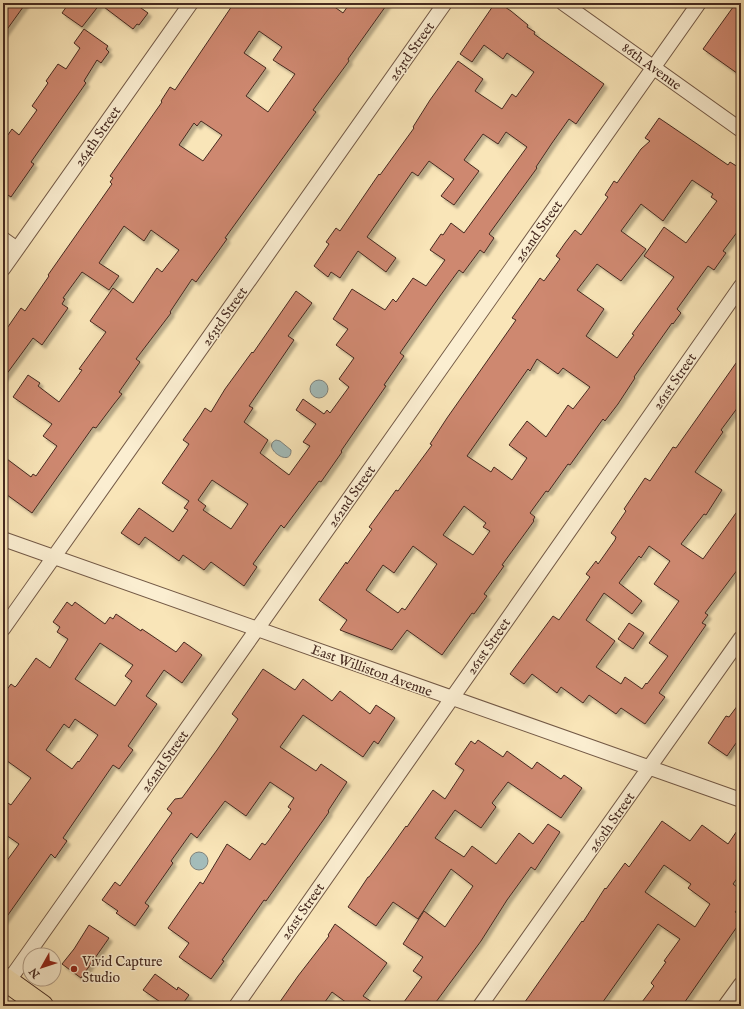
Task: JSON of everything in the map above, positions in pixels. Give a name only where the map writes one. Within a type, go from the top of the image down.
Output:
[{"type":"main road","points":[[5,983],[42,1006]]},
{"type":"street","name":"264th Street","points":[[3,269],[191,3]]},
{"type":"street","name":"263rd Street","points":[[3,629],[445,3]]},
{"type":"street","name":"86th Avenue","points":[[563,3],[741,130]]},
{"type":"street","name":"262nd Street","points":[[5,983],[699,3]]},
{"type":"street","points":[[3,239],[17,249]]},
{"type":"street","name":"261st Street","points":[[236,1006],[741,286]]},
{"type":"street","name":"East Williston Avenue","points":[[3,540],[741,800]]},
{"type":"street","name":"260th Street","points":[[480,1006],[741,638]]},
{"type":"street","points":[[725,1006],[741,984]]},
{"type":"water","points":[[319,380],[325,383],[328,389],[325,395],[319,398],[313,395],[310,389],[313,383]]},
{"type":"water","points":[[276,440],[280,441],[291,450],[290,455],[287,457],[282,457],[274,451],[272,443]]},
{"type":"water","points":[[195,852],[203,852],[208,857],[206,868],[203,870],[195,870],[190,865],[190,857]]},
{"type":"building","points":[[3,3],[26,3],[3,35]]},
{"type":"building","points":[[69,3],[134,3],[148,13],[139,25],[137,24],[133,29],[100,4],[82,27],[62,13]]},
{"type":"building","points":[[234,3],[329,3],[343,13],[350,3],[388,3],[348,59],[349,61],[313,110],[316,112],[225,238],[227,239],[196,282],[192,279],[170,312],[171,313],[136,359],[140,362],[119,392],[122,394],[96,428],[93,427],[32,513],[3,492],[3,456],[31,477],[33,474],[36,476],[57,446],[43,436],[52,424],[13,397],[28,375],[40,383],[38,386],[59,402],[82,370],[79,369],[106,332],[90,321],[113,288],[133,303],[157,268],[162,272],[179,250],[151,230],[144,241],[124,226],[99,263],[119,276],[109,290],[82,272],[63,298],[65,299],[62,304],[68,308],[42,345],[33,338],[3,379],[3,334],[21,308],[25,311],[49,276],[48,275],[112,184],[110,182],[113,178],[110,176],[162,102],[161,101],[170,87],[175,90]],"holes":[[[259,31],[282,47],[273,60],[295,74],[268,112],[246,96],[266,68],[244,53]],[[201,121],[222,135],[203,161],[179,145],[194,123],[197,126]]]},
{"type":"building","points":[[495,3],[499,3],[528,25],[527,27],[535,32],[534,34],[604,84],[576,124],[569,119],[536,167],[537,168],[489,234],[494,238],[484,253],[480,250],[463,273],[459,270],[440,296],[400,353],[404,356],[384,385],[386,386],[341,451],[342,452],[321,482],[319,481],[284,528],[281,525],[253,564],[257,567],[244,586],[211,562],[204,570],[183,555],[179,561],[145,537],[139,545],[121,533],[139,508],[173,532],[188,510],[184,508],[189,501],[162,483],[189,444],[183,440],[205,408],[211,412],[225,389],[252,352],[253,353],[296,291],[312,303],[288,336],[294,340],[249,406],[253,408],[244,422],[268,440],[260,453],[289,475],[310,446],[303,442],[316,424],[296,410],[303,399],[324,414],[327,410],[330,413],[349,387],[339,379],[354,358],[336,345],[348,329],[333,319],[352,289],[385,310],[393,299],[396,302],[413,278],[426,286],[445,260],[430,250],[441,234],[443,235],[451,223],[464,233],[527,147],[506,132],[498,144],[483,134],[464,160],[479,171],[454,205],[441,196],[454,179],[429,161],[418,176],[412,172],[367,237],[396,258],[386,272],[358,251],[340,278],[331,272],[328,277],[314,266],[329,244],[326,242],[336,228],[340,231],[379,174],[380,175],[414,128],[413,127],[430,100],[458,61],[483,79],[475,91],[502,109],[512,94],[516,97],[534,72],[507,53],[503,59],[484,45],[472,62],[460,54]],"holes":[[[212,480],[248,504],[231,529],[203,510],[206,506],[198,500]]]},
{"type":"building","points":[[736,3],[741,3],[741,76],[703,49]]},
{"type":"building","points":[[84,29],[108,46],[106,49],[109,52],[101,63],[97,60],[84,81],[86,83],[31,162],[34,164],[11,197],[3,192],[3,142],[12,129],[19,135],[37,110],[32,106],[48,83],[46,81],[58,64],[66,69],[80,48],[74,43]]},
{"type":"building","points":[[659,118],[728,165],[730,162],[738,167],[741,172],[741,227],[723,251],[726,253],[714,270],[708,266],[677,309],[681,313],[673,324],[672,323],[634,377],[635,378],[618,404],[605,421],[603,419],[570,465],[568,464],[548,492],[546,491],[530,513],[535,517],[533,520],[534,521],[502,565],[504,566],[484,594],[487,596],[474,614],[472,613],[442,655],[407,630],[392,650],[340,630],[347,620],[319,600],[372,529],[369,527],[432,445],[430,444],[447,418],[516,320],[512,318],[540,278],[544,281],[560,259],[556,256],[565,243],[575,230],[581,235],[608,197],[605,195],[614,181],[617,183],[641,149],[650,141],[645,138]],"holes":[[[692,180],[713,194],[711,197],[717,201],[686,243],[664,227],[644,256],[674,277],[632,334],[634,335],[617,358],[586,336],[604,309],[577,290],[597,264],[621,281],[646,249],[621,231],[641,204],[663,221]],[[537,359],[558,374],[563,368],[590,387],[573,409],[568,405],[546,437],[527,421],[509,445],[527,458],[512,480],[494,467],[491,472],[467,456],[528,369],[530,371]],[[464,506],[486,523],[483,527],[490,531],[473,555],[443,535]],[[413,546],[437,564],[405,610],[402,608],[398,613],[366,590],[383,565],[394,573]]]},
{"type":"building","points":[[741,356],[741,403],[721,430],[723,432],[695,472],[722,490],[706,515],[704,514],[681,544],[703,559],[741,506],[741,565],[705,613],[708,615],[702,623],[706,625],[659,693],[665,697],[645,724],[621,708],[616,714],[589,695],[583,703],[561,687],[557,693],[532,674],[524,684],[510,674],[553,616],[559,620],[590,577],[586,574],[596,561],[598,564],[615,540],[616,537],[611,533],[626,511],[624,509],[645,478],[650,481],[673,447],[676,448]],"holes":[[[649,546],[670,561],[654,584],[679,601],[649,643],[668,656],[642,689],[625,677],[621,684],[596,667],[615,641],[586,620],[604,593],[632,614],[642,601],[619,583],[639,556],[641,558]]]},
{"type":"building","points":[[67,602],[72,606],[75,602],[105,624],[110,617],[113,619],[116,614],[141,631],[142,629],[176,652],[184,642],[202,655],[182,683],[164,670],[146,696],[157,704],[128,746],[133,750],[119,769],[113,765],[63,838],[67,841],[55,858],[51,854],[3,922],[3,866],[19,844],[3,833],[3,800],[11,805],[31,778],[3,758],[3,695],[11,684],[15,687],[17,685],[36,658],[50,668],[68,639],[57,632],[60,627],[53,622]],"holes":[[[100,643],[133,665],[125,676],[132,681],[115,706],[75,679]],[[75,719],[98,735],[79,762],[78,761],[72,769],[46,750],[64,724],[69,728]]]},
{"type":"building","points":[[629,623],[644,633],[633,649],[618,639]]},
{"type":"building","points":[[263,669],[295,690],[303,679],[332,701],[340,691],[370,714],[376,705],[395,718],[378,744],[374,741],[363,757],[303,715],[280,747],[316,771],[321,764],[347,782],[328,811],[329,812],[266,901],[264,900],[222,960],[224,961],[211,979],[179,957],[189,943],[168,928],[200,882],[203,884],[227,844],[250,860],[262,843],[265,845],[291,809],[288,807],[294,798],[270,782],[246,816],[225,801],[197,838],[191,833],[171,861],[173,863],[145,903],[149,906],[135,926],[116,913],[118,911],[102,900],[115,882],[120,886],[172,813],[167,809],[175,799],[182,798],[217,750],[238,719],[232,714]]},
{"type":"building","points":[[741,701],[741,736],[727,756],[708,743],[726,716],[729,717]]},
{"type":"building","points":[[478,740],[503,757],[507,751],[532,769],[537,762],[561,779],[564,775],[582,788],[561,818],[508,782],[492,803],[496,807],[481,828],[455,810],[435,838],[464,857],[472,846],[496,864],[519,833],[533,844],[548,824],[560,832],[535,870],[531,867],[507,900],[481,941],[433,1006],[401,1006],[422,977],[413,971],[423,957],[403,944],[424,911],[445,927],[473,886],[451,869],[418,919],[393,902],[376,926],[348,907],[368,877],[406,826],[407,827],[433,790],[445,799],[464,770],[455,764],[471,741],[475,744]]},
{"type":"building","points":[[662,821],[690,841],[702,825],[728,844],[741,825],[741,873],[733,884],[741,890],[741,905],[735,912],[741,916],[741,921],[682,1006],[639,1006],[654,986],[651,983],[666,962],[664,961],[680,939],[658,924],[600,1006],[522,1006],[582,921],[583,922],[605,888],[606,889],[625,863],[629,867]],"holes":[[[664,865],[691,884],[688,888],[710,904],[695,927],[645,892]]]},
{"type":"building","points":[[335,924],[387,963],[363,996],[378,1006],[351,1006],[332,992],[322,1006],[277,1006],[329,936],[328,935]]},
{"type":"building","points":[[89,925],[109,938],[81,978],[62,964],[74,949]]},
{"type":"building","points":[[155,974],[177,990],[178,987],[189,995],[181,1006],[166,1006],[143,990]]},
{"type":"place","name":"Vivid Capture Studio","points":[[74,969]]}]
